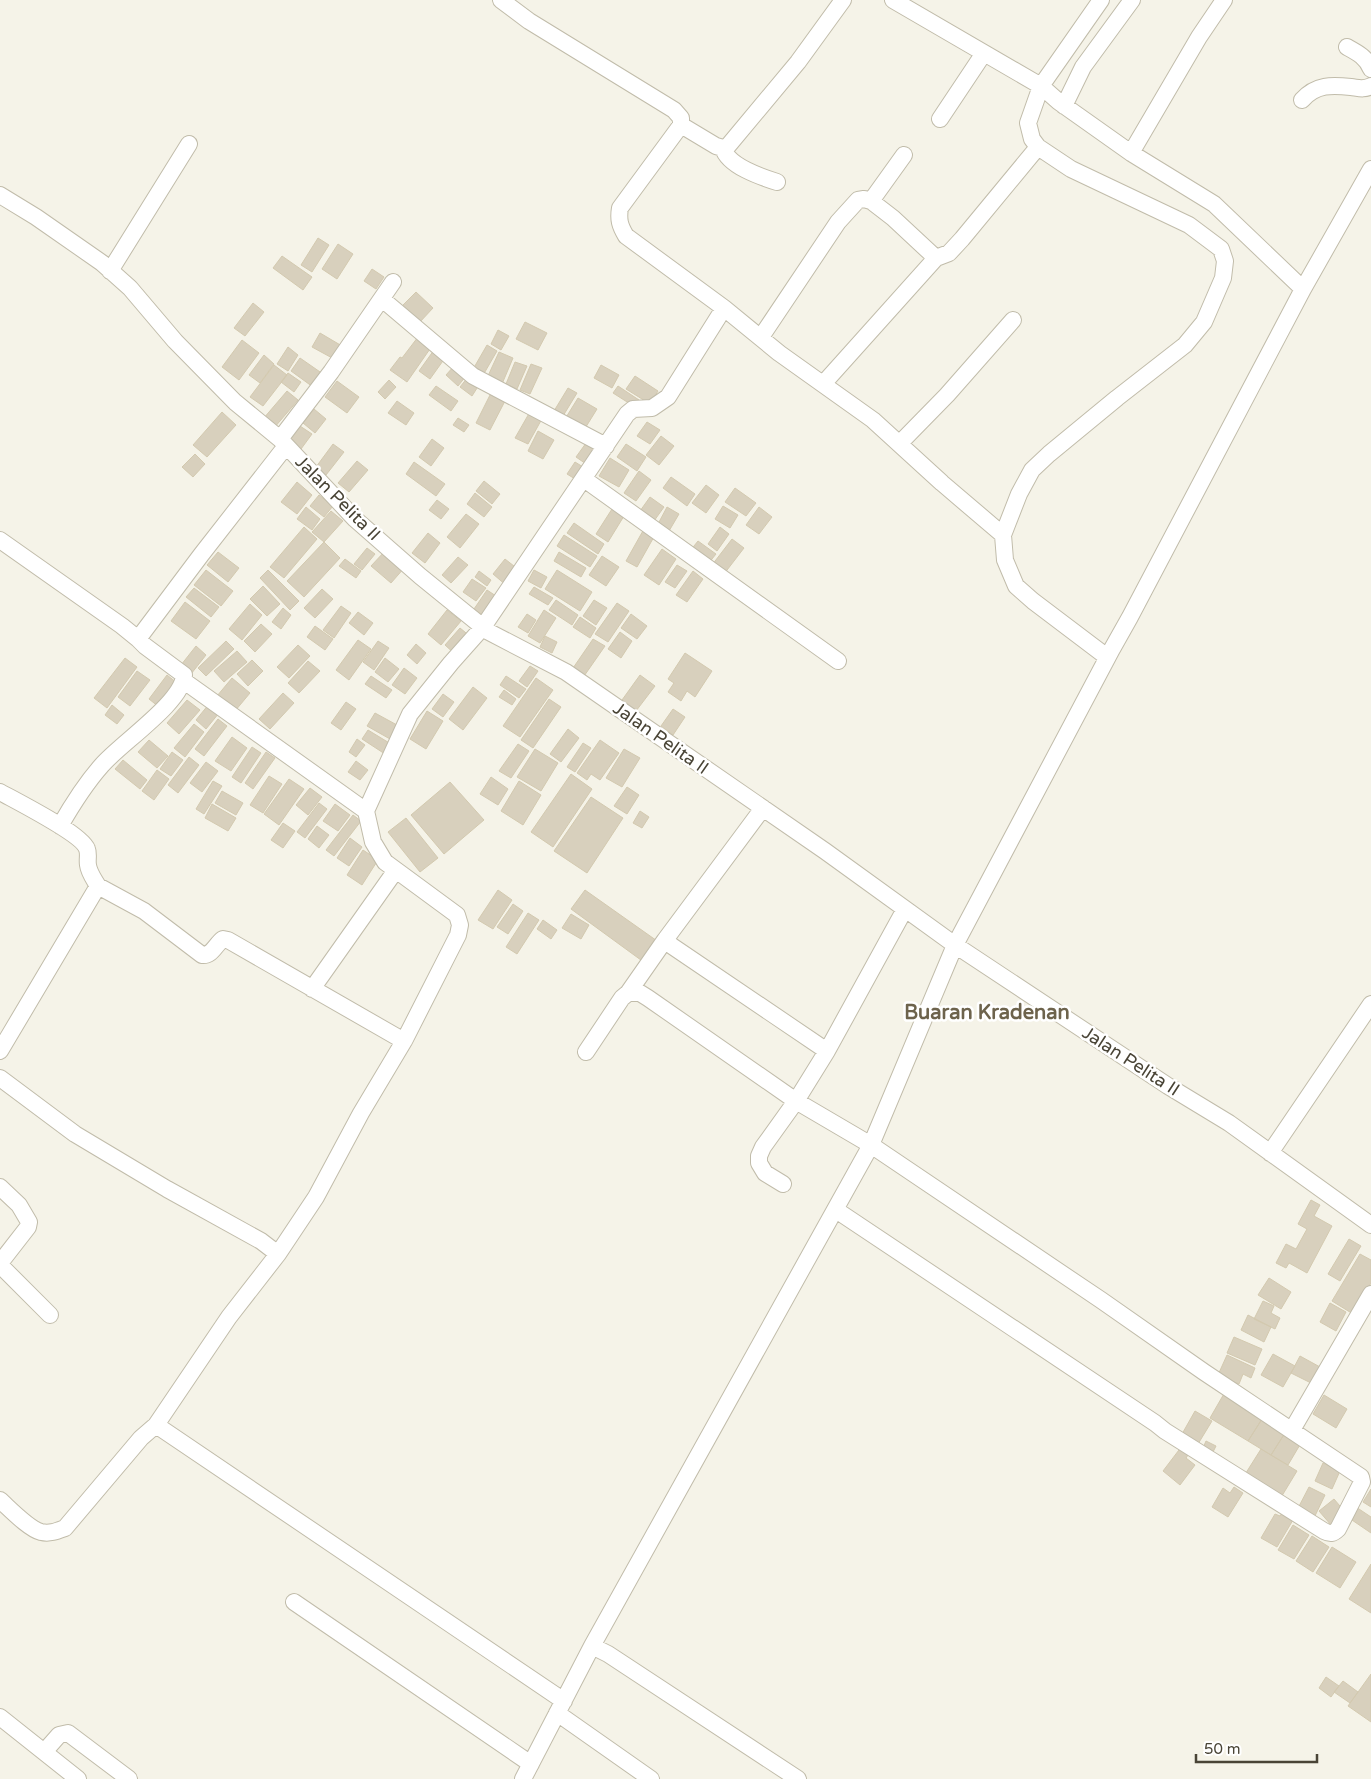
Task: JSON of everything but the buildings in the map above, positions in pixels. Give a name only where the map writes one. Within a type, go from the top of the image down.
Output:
[{"type":"street","points":[[501,0],[529,20],[674,110],[681,118],[681,125],[620,208],[618,216],[620,226],[626,236],[724,308],[779,353],[873,420],[1004,536]]},
{"type":"street","points":[[723,148],[728,146],[798,62],[842,0]]},
{"type":"street","points":[[893,0],[1043,88],[1062,104],[1131,153],[1214,204],[1303,289]]},
{"type":"street","points":[[1101,0],[1043,88],[1028,124],[1032,139],[1038,147],[1071,168],[1189,225],[1221,250],[1224,261],[1223,278],[1204,322],[1185,345],[1109,404],[1032,470],[1019,494],[1004,536],[1005,560],[1016,586],[1033,601],[1110,653]]},
{"type":"street","points":[[1062,104],[1083,67],[1132,0]]},
{"type":"street","points":[[1131,153],[1199,37],[1224,0]]},
{"type":"street","points":[[1347,47],[1364,56],[1371,69]]},
{"type":"street","points":[[940,119],[984,53]]},
{"type":"street","points":[[1302,100],[1316,89],[1325,86],[1361,89],[1371,86]]},
{"type":"street","points":[[681,125],[723,148]]},
{"type":"street","points":[[110,271],[189,144]]},
{"type":"street","points":[[823,384],[936,258],[949,253],[962,239],[1038,147]]},
{"type":"street","points":[[723,148],[724,154],[737,164],[755,174],[777,182]]},
{"type":"street","points":[[871,201],[904,155]]},
{"type":"street","points":[[524,1779],[592,1646],[871,1145],[955,945],[1303,289],[1371,169]]},
{"type":"street","name":"Jalan Pelita II","points":[[0,195],[36,217],[110,271],[130,288],[175,341],[235,402],[283,443],[355,519],[420,576],[489,632],[566,672],[763,808],[955,945],[1168,1086],[1229,1123],[1371,1225]]},
{"type":"street","points":[[761,337],[838,222],[858,200],[864,198],[871,201],[893,218],[936,258]]},
{"type":"street","points":[[138,639],[283,443],[393,282]]},
{"type":"street","points":[[382,299],[473,376],[606,446]]},
{"type":"street","points":[[0,1500],[31,1527],[41,1532],[54,1532],[65,1528],[141,1438],[159,1427],[229,1317],[278,1254],[316,1198],[361,1113],[404,1041],[458,935],[460,925],[457,915],[385,862],[373,842],[366,811],[410,714],[483,627],[631,410],[652,408],[668,397],[724,308]]},
{"type":"street","points":[[900,443],[947,395],[1013,320]]},
{"type":"street","points":[[584,479],[838,661]]},
{"type":"street","points":[[0,540],[122,626],[184,675],[182,687],[158,715],[121,745],[101,766],[60,826]]},
{"type":"street","points":[[184,680],[366,811]]},
{"type":"street","points":[[0,792],[60,826],[83,843],[88,850],[90,874],[98,886],[144,911],[202,955],[210,953],[223,939],[228,940],[404,1041]]},
{"type":"street","points":[[586,1052],[622,998],[628,993],[763,808]]},
{"type":"street","points":[[312,989],[396,870]]},
{"type":"street","points":[[0,1051],[98,886]]},
{"type":"street","points":[[783,1184],[765,1173],[759,1163],[759,1156],[763,1147],[796,1101],[828,1051],[906,909]]},
{"type":"street","points":[[665,940],[828,1051]]},
{"type":"street","points":[[628,993],[640,993],[648,998],[796,1101],[871,1145],[1361,1477],[1362,1482],[1334,1533],[1330,1534],[1324,1531],[1165,1431],[1155,1422],[836,1210]]},
{"type":"street","points":[[1270,1153],[1371,1004]]},
{"type":"street","points":[[0,1078],[75,1134],[167,1190],[261,1241],[278,1254]]},
{"type":"street","points":[[0,1187],[19,1205],[29,1222],[28,1227],[0,1264],[50,1315]]},
{"type":"street","points":[[1292,1430],[1371,1294]]},
{"type":"street","points":[[159,1427],[560,1707],[651,1779]]},
{"type":"street","points":[[294,1602],[531,1764]]},
{"type":"street","points":[[592,1646],[608,1654],[798,1779]]},
{"type":"street","points":[[0,1717],[78,1779]]},
{"type":"street","points":[[44,1752],[59,1734],[68,1733],[129,1779]]},
{"type":"district","name":"Buaran Kradenan","points":[[987,1012]]}]
